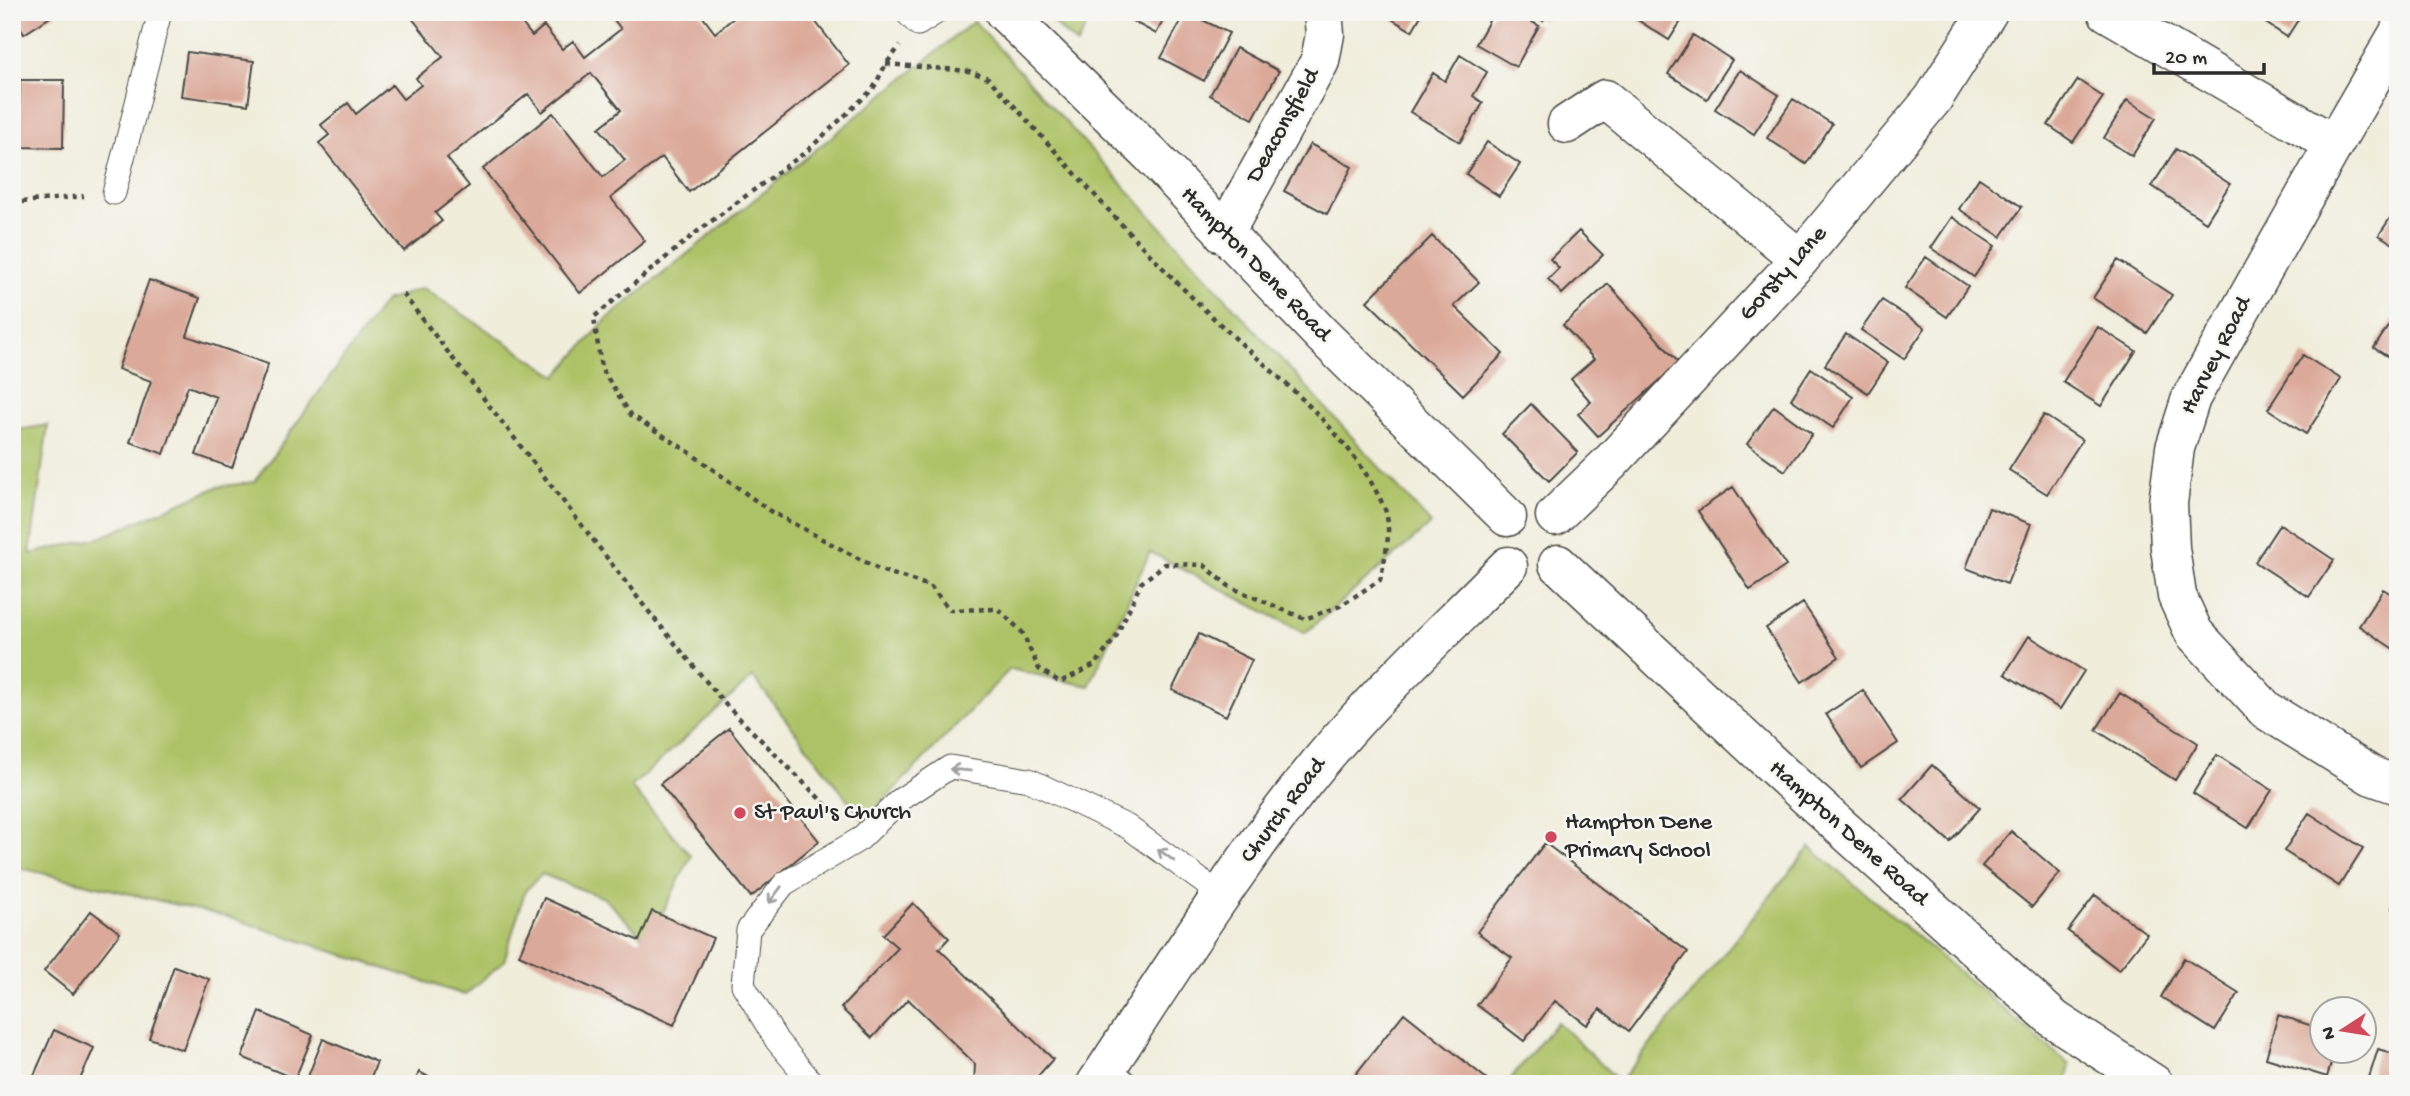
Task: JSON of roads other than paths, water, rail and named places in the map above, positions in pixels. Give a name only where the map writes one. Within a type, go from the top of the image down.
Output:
[{"type":"street","name":"Hampton Dene Road","points":[[1004,12],[1150,154],[1321,334],[1507,517]]},
{"type":"street","name":"Deaconsfield","points":[[1224,234],[1320,61],[1325,34],[1323,12]]},
{"type":"street","name":"Gorsty Lane","points":[[1555,516],[1610,463],[1800,259],[1933,99],[1988,12]]},
{"type":"street","points":[[2107,12],[2334,144]]},
{"type":"street","name":"Harvey Road","points":[[2398,34],[2191,398],[2175,448],[2168,503],[2170,548],[2177,596],[2194,634],[2266,710],[2372,776],[2398,785]]},
{"type":"street","points":[[1567,124],[1605,99],[1800,259]]},
{"type":"street","points":[[1531,506],[1544,509],[1555,516],[1567,539],[1558,564],[1545,573],[1530,576],[1508,566],[1497,542],[1499,529],[1507,517],[1531,506]]},
{"type":"street","name":"Hampton Dene Road","points":[[1558,564],[1781,773],[2055,1020],[2154,1084]]},
{"type":"street","name":"Church Road","points":[[1110,1078],[1222,895],[1303,783],[1358,717],[1508,566]]},
{"type":"lane","points":[[114,192],[160,12]]},
{"type":"lane","points":[[813,1084],[777,1041],[743,985],[748,930],[784,884],[860,839],[900,800],[950,767],[1028,780],[1128,827],[1222,895]]},
{"type":"place","name":"St Paul's Church","points":[[740,813]]},
{"type":"place","name":"Hampton Dene Primary School","points":[[1551,837]]}]
